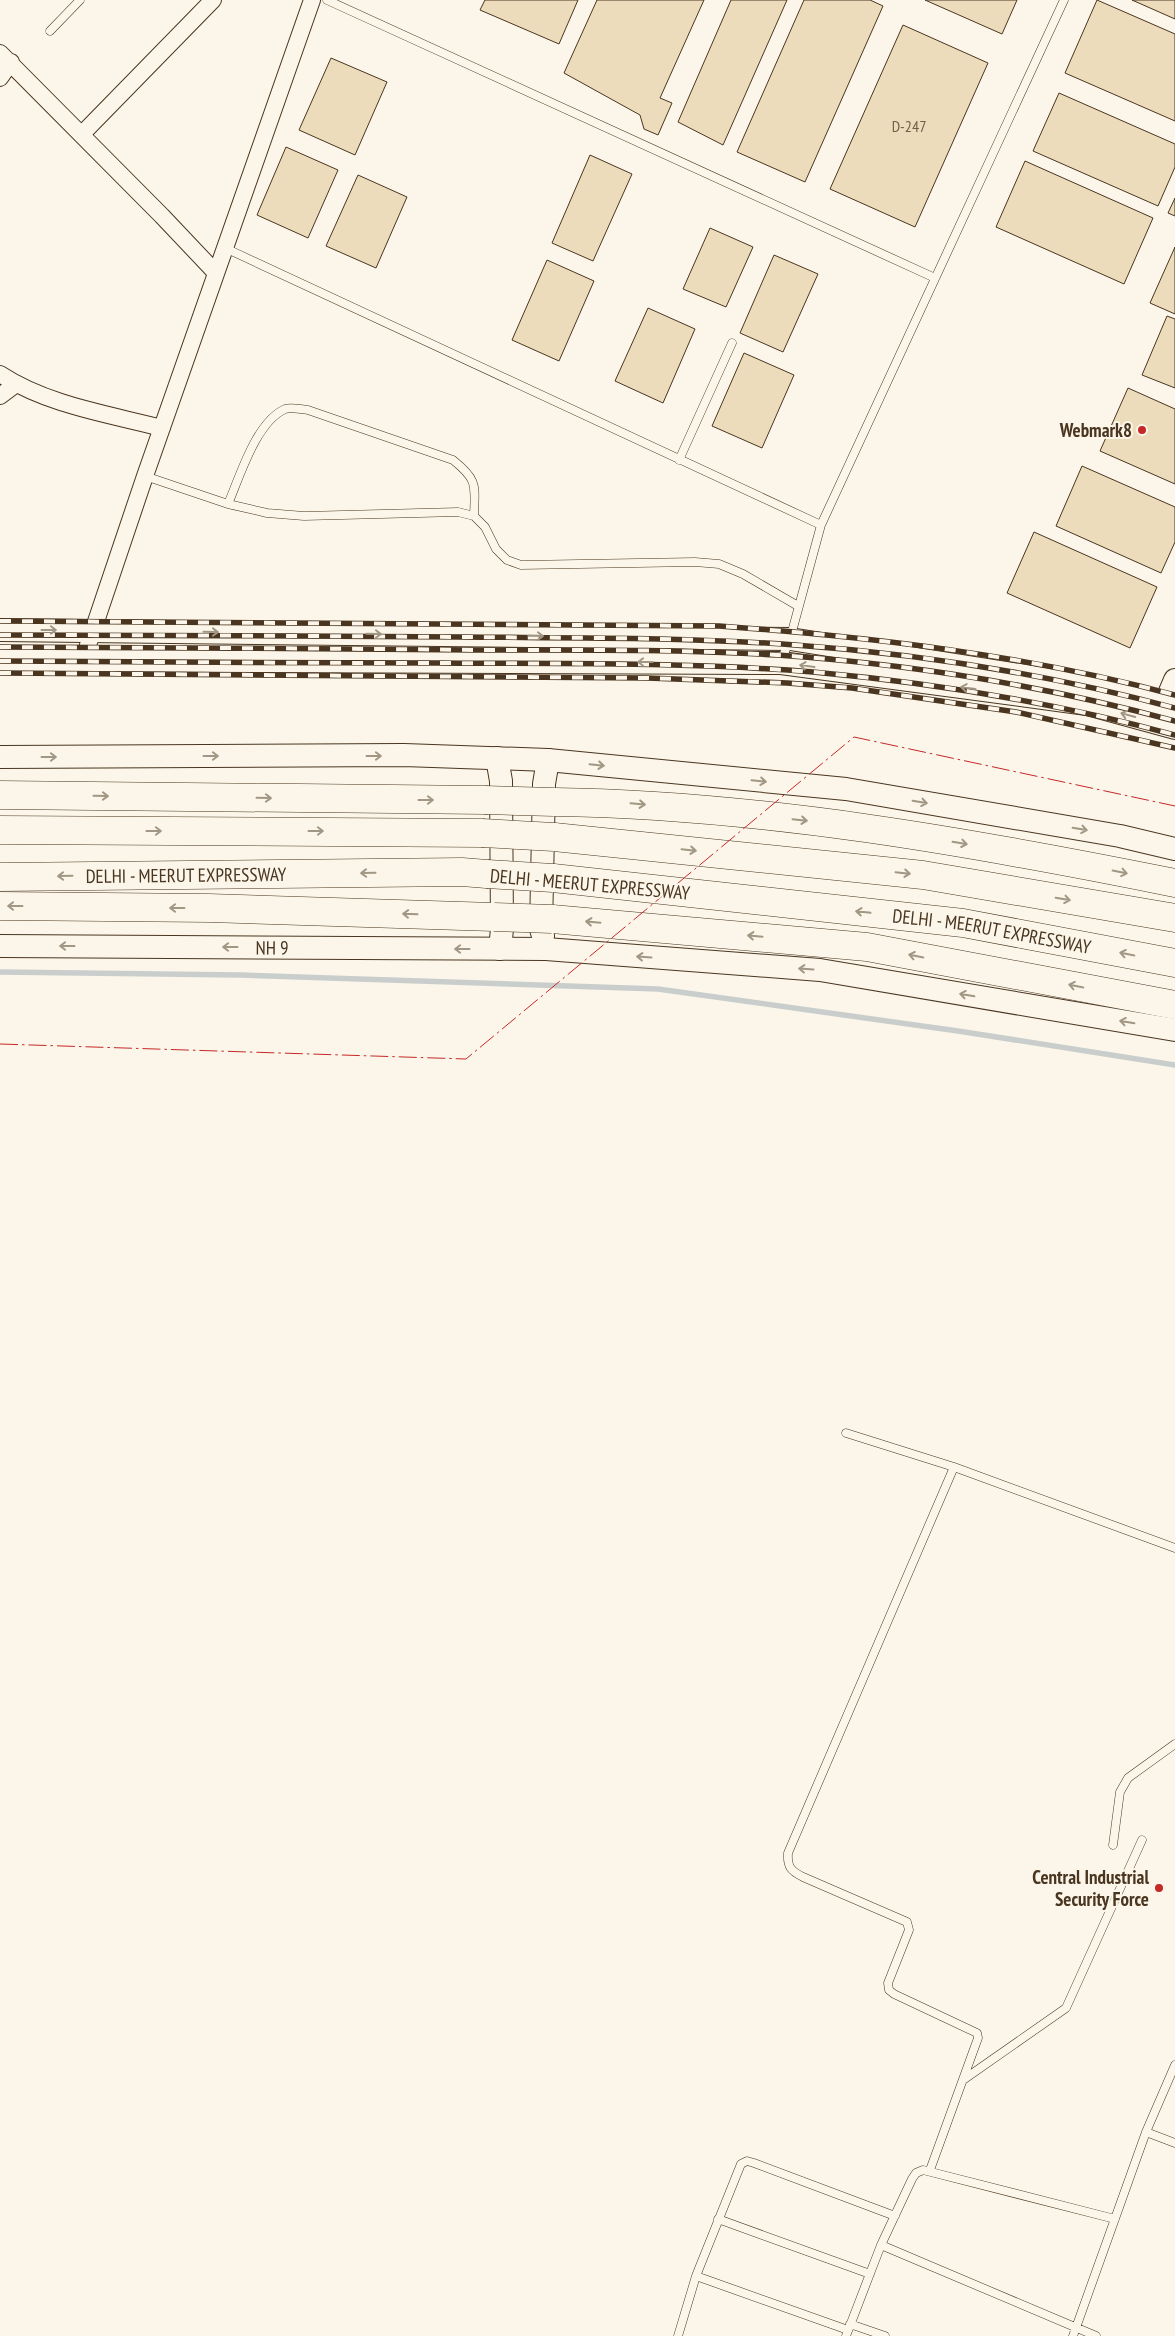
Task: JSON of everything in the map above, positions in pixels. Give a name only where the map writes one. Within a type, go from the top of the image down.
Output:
[{"type":"highway","points":[[0,795],[630,803],[845,825],[1042,856],[1175,883]]},
{"type":"highway","points":[[0,830],[482,833],[554,837],[923,875],[1175,918]]},
{"type":"highway","name":"DELHI - MEERUT EXPRESSWAY","points":[[0,877],[452,872],[553,878],[963,923],[1175,963]]},
{"type":"highway","points":[[0,906],[209,908],[552,919],[867,946],[1175,1005]]},
{"type":"street","points":[[82,134],[214,0]]},
{"type":"street","points":[[83,660],[145,476],[312,0]]},
{"type":"street","points":[[5,57],[216,273]]},
{"type":"street","points":[[0,78],[5,57]]},
{"type":"street","points":[[0,374],[16,384],[64,403],[162,428]]},
{"type":"street","points":[[0,396],[16,384]]},
{"type":"street","points":[[0,630],[790,639],[1083,685],[1170,704]]},
{"type":"street","points":[[0,660],[781,662],[1087,704],[1166,726],[1175,680]]},
{"type":"street","points":[[0,758],[404,755],[548,760],[846,789],[1120,836],[1175,849]]},
{"type":"street","points":[[497,758],[501,780],[502,929],[500,949]]},
{"type":"street","points":[[546,949],[541,930],[544,784],[548,760]]},
{"type":"street","name":"NH 9","points":[[0,946],[546,949],[820,970],[1175,1030]]},
{"type":"lane","points":[[50,31],[80,0]]},
{"type":"lane","points":[[327,0],[935,278]]},
{"type":"lane","points":[[781,662],[790,639],[821,525],[1064,0]]},
{"type":"lane","points":[[225,248],[821,525]]},
{"type":"lane","points":[[679,460],[732,343]]},
{"type":"lane","points":[[228,504],[256,439],[269,420],[287,408],[308,410],[453,460],[469,472],[475,488],[474,516]]},
{"type":"lane","points":[[145,476],[228,504],[267,513],[304,516],[458,512],[474,516],[485,527],[496,549],[507,560],[521,565],[695,562],[719,564],[743,574],[798,606]]},
{"type":"lane","points":[[846,1433],[954,1468],[1175,1548]]},
{"type":"lane","points":[[930,2170],[978,2038],[977,2033],[889,1990],[888,1983],[909,1930],[907,1922],[798,1875],[787,1865],[788,1853],[954,1468]]},
{"type":"lane","points":[[1113,1845],[1120,1792],[1128,1778],[1175,1744]]},
{"type":"lane","points":[[962,2080],[1066,2008],[1142,1840]]},
{"type":"lane","points":[[1073,2336],[1146,2132],[1175,2065]]},
{"type":"lane","points":[[1146,2132],[1175,2143]]},
{"type":"lane","points":[[678,2336],[696,2276],[741,2164],[747,2161],[895,2216]]},
{"type":"lane","points":[[848,2330],[881,2245],[916,2173],[923,2170],[930,2170],[1114,2219]]},
{"type":"lane","points":[[718,2219],[870,2274]]},
{"type":"lane","points":[[881,2245],[1096,2336]]},
{"type":"lane","points":[[696,2276],[848,2330],[884,2336]]},
{"type":"building","points":[[485,0],[578,0],[559,44],[480,10]]},
{"type":"building","points":[[597,0],[704,0],[660,98],[672,103],[658,135],[644,129],[640,115],[564,73]]},
{"type":"building","points":[[731,0],[787,0],[723,145],[678,122]]},
{"type":"building","points":[[804,0],[870,0],[883,6],[805,182],[737,152]]},
{"type":"building","points":[[925,0],[1017,0],[1002,34]]},
{"type":"building","points":[[1097,0],[1175,34],[1175,121],[1065,73]]},
{"type":"building","points":[[1132,0],[1175,0],[1175,19]]},
{"type":"building","points":[[903,25],[988,63],[915,227],[830,189]]},
{"type":"building","points":[[331,58],[387,82],[355,155],[299,130]]},
{"type":"building","points":[[1059,93],[1175,144],[1175,167],[1158,206],[1033,151]]},
{"type":"building","points":[[286,147],[338,170],[308,238],[257,215]]},
{"type":"building","points":[[590,155],[632,174],[593,261],[552,243]]},
{"type":"building","points":[[1025,161],[1153,218],[1124,284],[996,227]]},
{"type":"building","points":[[358,175],[407,197],[376,268],[326,246]]},
{"type":"building","points":[[1175,198],[1175,216],[1168,213]]},
{"type":"building","points":[[710,228],[753,247],[726,307],[683,289]]},
{"type":"building","points":[[1175,247],[1175,314],[1150,303]]},
{"type":"building","points":[[774,255],[818,274],[783,352],[740,333]]},
{"type":"building","points":[[547,260],[594,281],[559,361],[512,340]]},
{"type":"building","points":[[648,308],[695,329],[663,403],[615,381]]},
{"type":"building","points":[[1167,316],[1175,319],[1175,388],[1142,375]]},
{"type":"building","points":[[744,353],[794,375],[762,448],[712,426]]},
{"type":"building","name":"Webmark8","points":[[1128,388],[1175,409],[1175,484],[1100,451]]},
{"type":"building","points":[[1082,466],[1175,507],[1175,542],[1161,573],[1056,526]]},
{"type":"building","points":[[1034,532],[1157,587],[1130,648],[1007,593]]},
{"type":"waterway","points":[[0,972],[240,975],[658,989],[958,1031],[1175,1065]]},
{"type":"railway","points":[[0,621],[719,626],[892,642],[1006,658],[1119,681],[1175,695]]},
{"type":"railway","points":[[0,635],[587,638],[754,642],[843,649],[939,660],[1034,676],[1175,708]]},
{"type":"railway","points":[[0,647],[626,650],[777,655],[878,664],[978,678],[1077,697],[1175,721]]},
{"type":"railway","points":[[0,661],[626,664],[766,669],[813,672],[950,688],[1086,713],[1175,735]]},
{"type":"railway","points":[[0,673],[647,678],[787,683],[852,688],[1016,712],[1175,748]]},
{"type":"power","points":[[0,1044],[466,1059],[854,737],[1175,806]]},
{"type":"place","name":"Webmark8","points":[[1142,430]]},
{"type":"place","name":"Central Industrial Security Force","points":[[1159,1888]]}]
